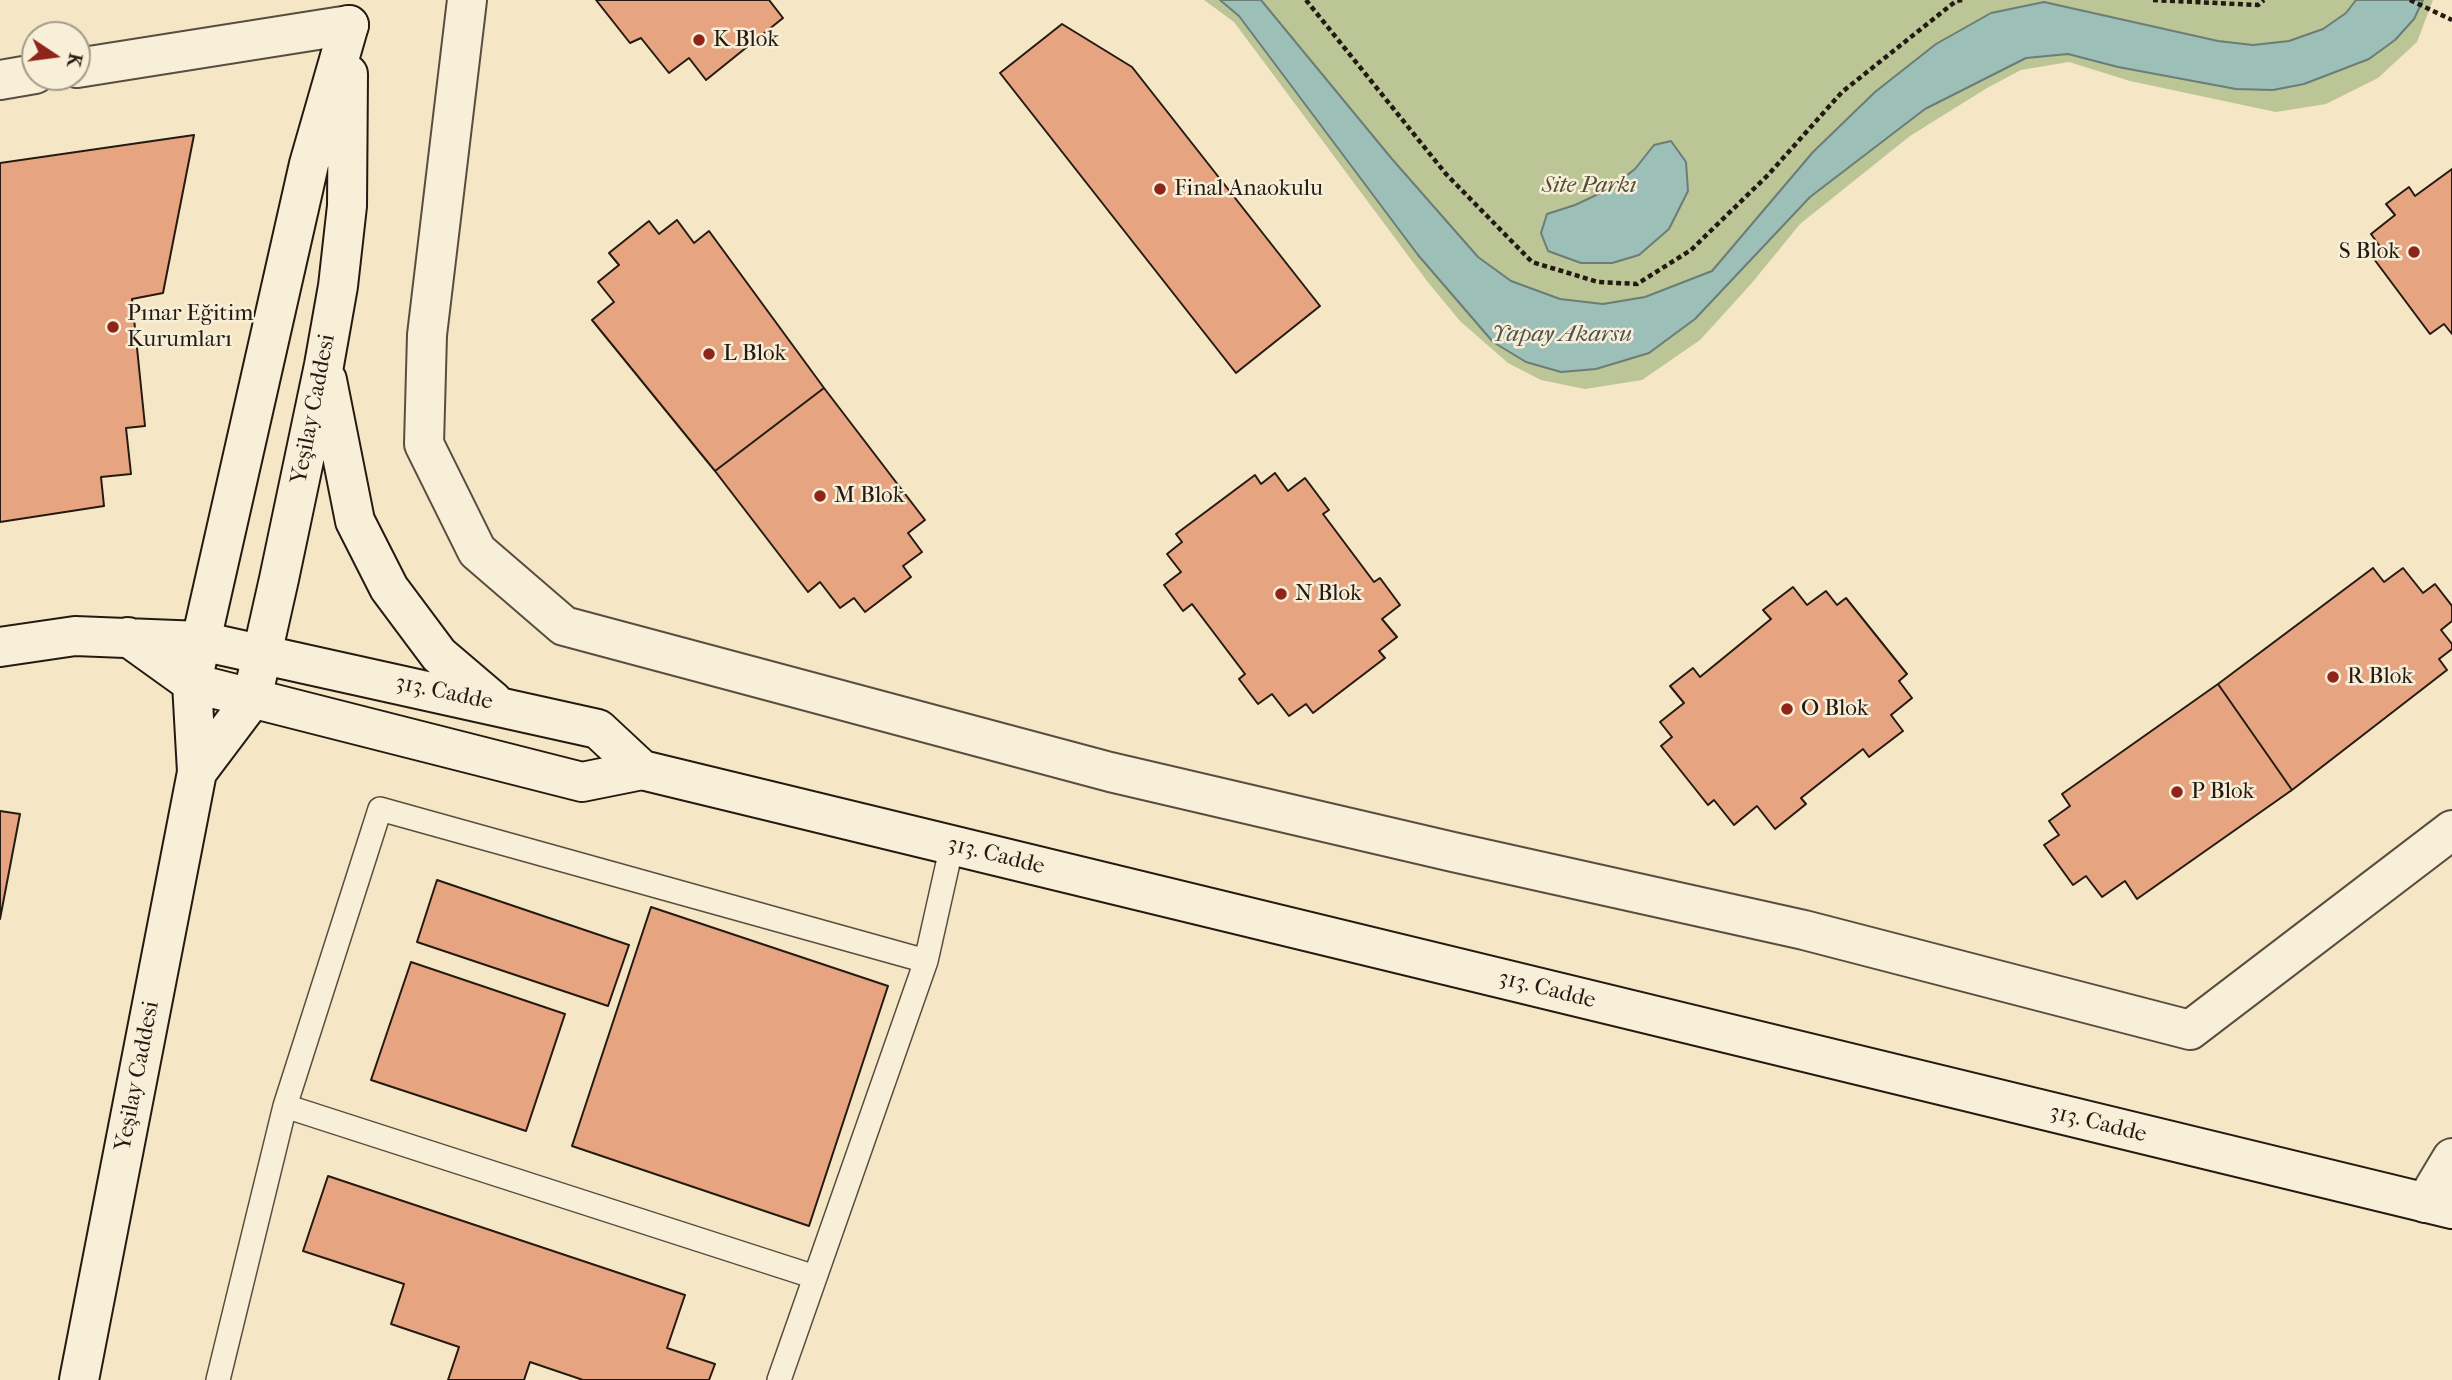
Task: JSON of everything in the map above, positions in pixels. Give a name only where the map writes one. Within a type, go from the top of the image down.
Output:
[{"type":"main road","points":[[467,0],[427,335],[424,444],[477,551],[564,626],[1110,772],[1804,930],[2190,1030],[2452,830]]},
{"type":"main road","points":[[91,65],[350,12]]},
{"type":"main road","name":"Yeşilay Caddesi","points":[[197,772],[222,691],[231,647],[324,365],[338,286],[347,206],[350,12]]},
{"type":"main road","name":"Yeşilay Caddesi","points":[[79,1380],[197,772],[222,691],[231,647],[309,164],[350,12]]},
{"type":"main road","points":[[0,80],[21,76]]},
{"type":"main road","points":[[324,365],[355,521],[388,587],[439,655],[497,705]]},
{"type":"main road","name":"313. Cadde","points":[[0,647],[75,636],[128,637],[231,647],[598,729],[642,770]]},
{"type":"main road","points":[[128,637],[222,691]]},
{"type":"main road","name":"313. Cadde","points":[[222,691],[582,782],[642,770],[2438,1206]]},
{"type":"main road","points":[[2438,1206],[2452,1158]]},
{"type":"lane","points":[[218,1380],[285,1106],[380,809],[926,961]]},
{"type":"lane","points":[[779,1380],[926,961],[952,845]]},
{"type":"lane","points":[[285,1106],[815,1277]]},
{"type":"path","points":[[1306,0],[1447,174],[1532,261],[1598,282],[1637,284],[1691,250],[1768,175],[1842,92],[1956,1],[1963,0]]},
{"type":"path","points":[[2153,0],[2258,5],[2264,0]]},
{"type":"path","points":[[2410,0],[2452,20]]},
{"type":"green space","name":"Site Parkı","points":[[1204,0],[2433,0],[2417,42],[2378,78],[2326,104],[2276,112],[2130,81],[2069,62],[2021,70],[1910,136],[1800,224],[1700,340],[1642,380],[1585,389],[1541,380],[1508,363],[1460,321],[1427,281],[1234,22]]},
{"type":"water","name":"Yapay Akarsu","points":[[1220,0],[1261,0],[1392,159],[1478,257],[1511,281],[1560,299],[1603,304],[1645,297],[1712,271],[1813,152],[1875,92],[1936,44],[1991,13],[2044,2],[2218,41],[2253,45],[2289,41],[2323,29],[2346,13],[2356,0],[2423,0],[2414,19],[2395,40],[2369,59],[2304,84],[2273,90],[2236,89],[2118,67],[2068,54],[2026,58],[1925,109],[1810,197],[1695,319],[1649,353],[1596,369],[1561,372],[1526,362],[1493,342],[1418,255],[1239,16]]},
{"type":"water","points":[[1671,141],[1686,162],[1688,191],[1669,229],[1639,255],[1612,263],[1581,263],[1548,251],[1541,233],[1547,214],[1575,205],[1609,189],[1635,169],[1654,145]]},
{"type":"building","name":"K Blok","points":[[596,0],[769,0],[783,18],[706,80],[689,58],[669,73],[641,38],[630,43]]},
{"type":"building","name":"Final Anaokulu","points":[[1062,24],[1132,67],[1320,306],[1236,373],[1000,73]]},
{"type":"building","points":[[194,135],[163,293],[132,299],[145,426],[126,428],[131,474],[101,477],[104,506],[0,522],[0,163]]},
{"type":"building","name":"S Blok","points":[[2452,169],[2452,334],[2444,324],[2430,334],[2371,255],[2381,248],[2371,234],[2395,215],[2386,204],[2409,187],[2415,196]]},
{"type":"building","name":"L Blok","points":[[677,220],[694,243],[709,231],[824,388],[715,471],[592,320],[614,302],[598,282],[619,265],[609,253],[649,221],[659,234]]},
{"type":"building","name":"M Blok","points":[[824,388],[925,520],[908,533],[922,552],[903,566],[911,577],[865,612],[854,598],[840,608],[820,582],[808,592],[715,471]]},
{"type":"building","name":"N Blok","points":[[1275,473],[1288,491],[1305,478],[1329,510],[1323,514],[1374,582],[1380,578],[1400,605],[1382,619],[1397,637],[1379,651],[1385,658],[1313,713],[1306,704],[1289,716],[1272,694],[1258,704],[1239,679],[1245,674],[1192,604],[1183,611],[1164,585],[1181,572],[1167,554],[1182,542],[1176,534],[1255,475],[1261,484]]},
{"type":"building","name":"R Blok","points":[[2373,568],[2384,582],[2403,568],[2423,593],[2435,584],[2452,606],[2452,621],[2441,630],[2452,644],[2452,649],[2439,659],[2447,670],[2292,790],[2218,684]]},
{"type":"building","name":"O Blok","points":[[1793,587],[1807,605],[1826,591],[1837,605],[1846,598],[1907,674],[1899,681],[1912,698],[1891,715],[1903,731],[1869,757],[1863,749],[1801,798],[1806,804],[1775,829],[1757,806],[1734,825],[1714,800],[1708,805],[1661,746],[1672,737],[1660,722],[1684,703],[1670,686],[1693,668],[1700,677],[1771,619],[1763,610]]},
{"type":"building","name":"P Blok","points":[[2218,684],[2292,790],[2137,899],[2125,881],[2102,897],[2086,876],[2073,885],[2044,845],[2059,835],[2049,821],[2070,806],[2062,794]]},
{"type":"building","points":[[0,811],[20,814],[0,919]]},
{"type":"building","points":[[437,880],[629,945],[608,1006],[417,942]]},
{"type":"building","points":[[651,907],[888,986],[809,1226],[572,1146]]},
{"type":"building","points":[[411,962],[565,1014],[526,1131],[371,1080]]},
{"type":"building","points":[[328,1176],[685,1295],[667,1348],[715,1364],[709,1380],[583,1380],[530,1362],[524,1380],[448,1380],[459,1347],[391,1324],[404,1284],[303,1251]]},
{"type":"place","name":"K Blok","points":[[699,40]]},
{"type":"place","name":"Final Anaokulu","points":[[1160,189]]},
{"type":"place","name":"S Blok","points":[[2414,252]]},
{"type":"place","name":"Pınar Eğitim Kurumları","points":[[113,327]]},
{"type":"place","name":"L Blok","points":[[709,354]]},
{"type":"place","name":"M Blok","points":[[820,496]]},
{"type":"place","name":"N Blok","points":[[1281,594]]},
{"type":"place","name":"R Blok","points":[[2333,677]]},
{"type":"place","name":"O Blok","points":[[1787,709]]},
{"type":"place","name":"P Blok","points":[[2177,792]]}]
